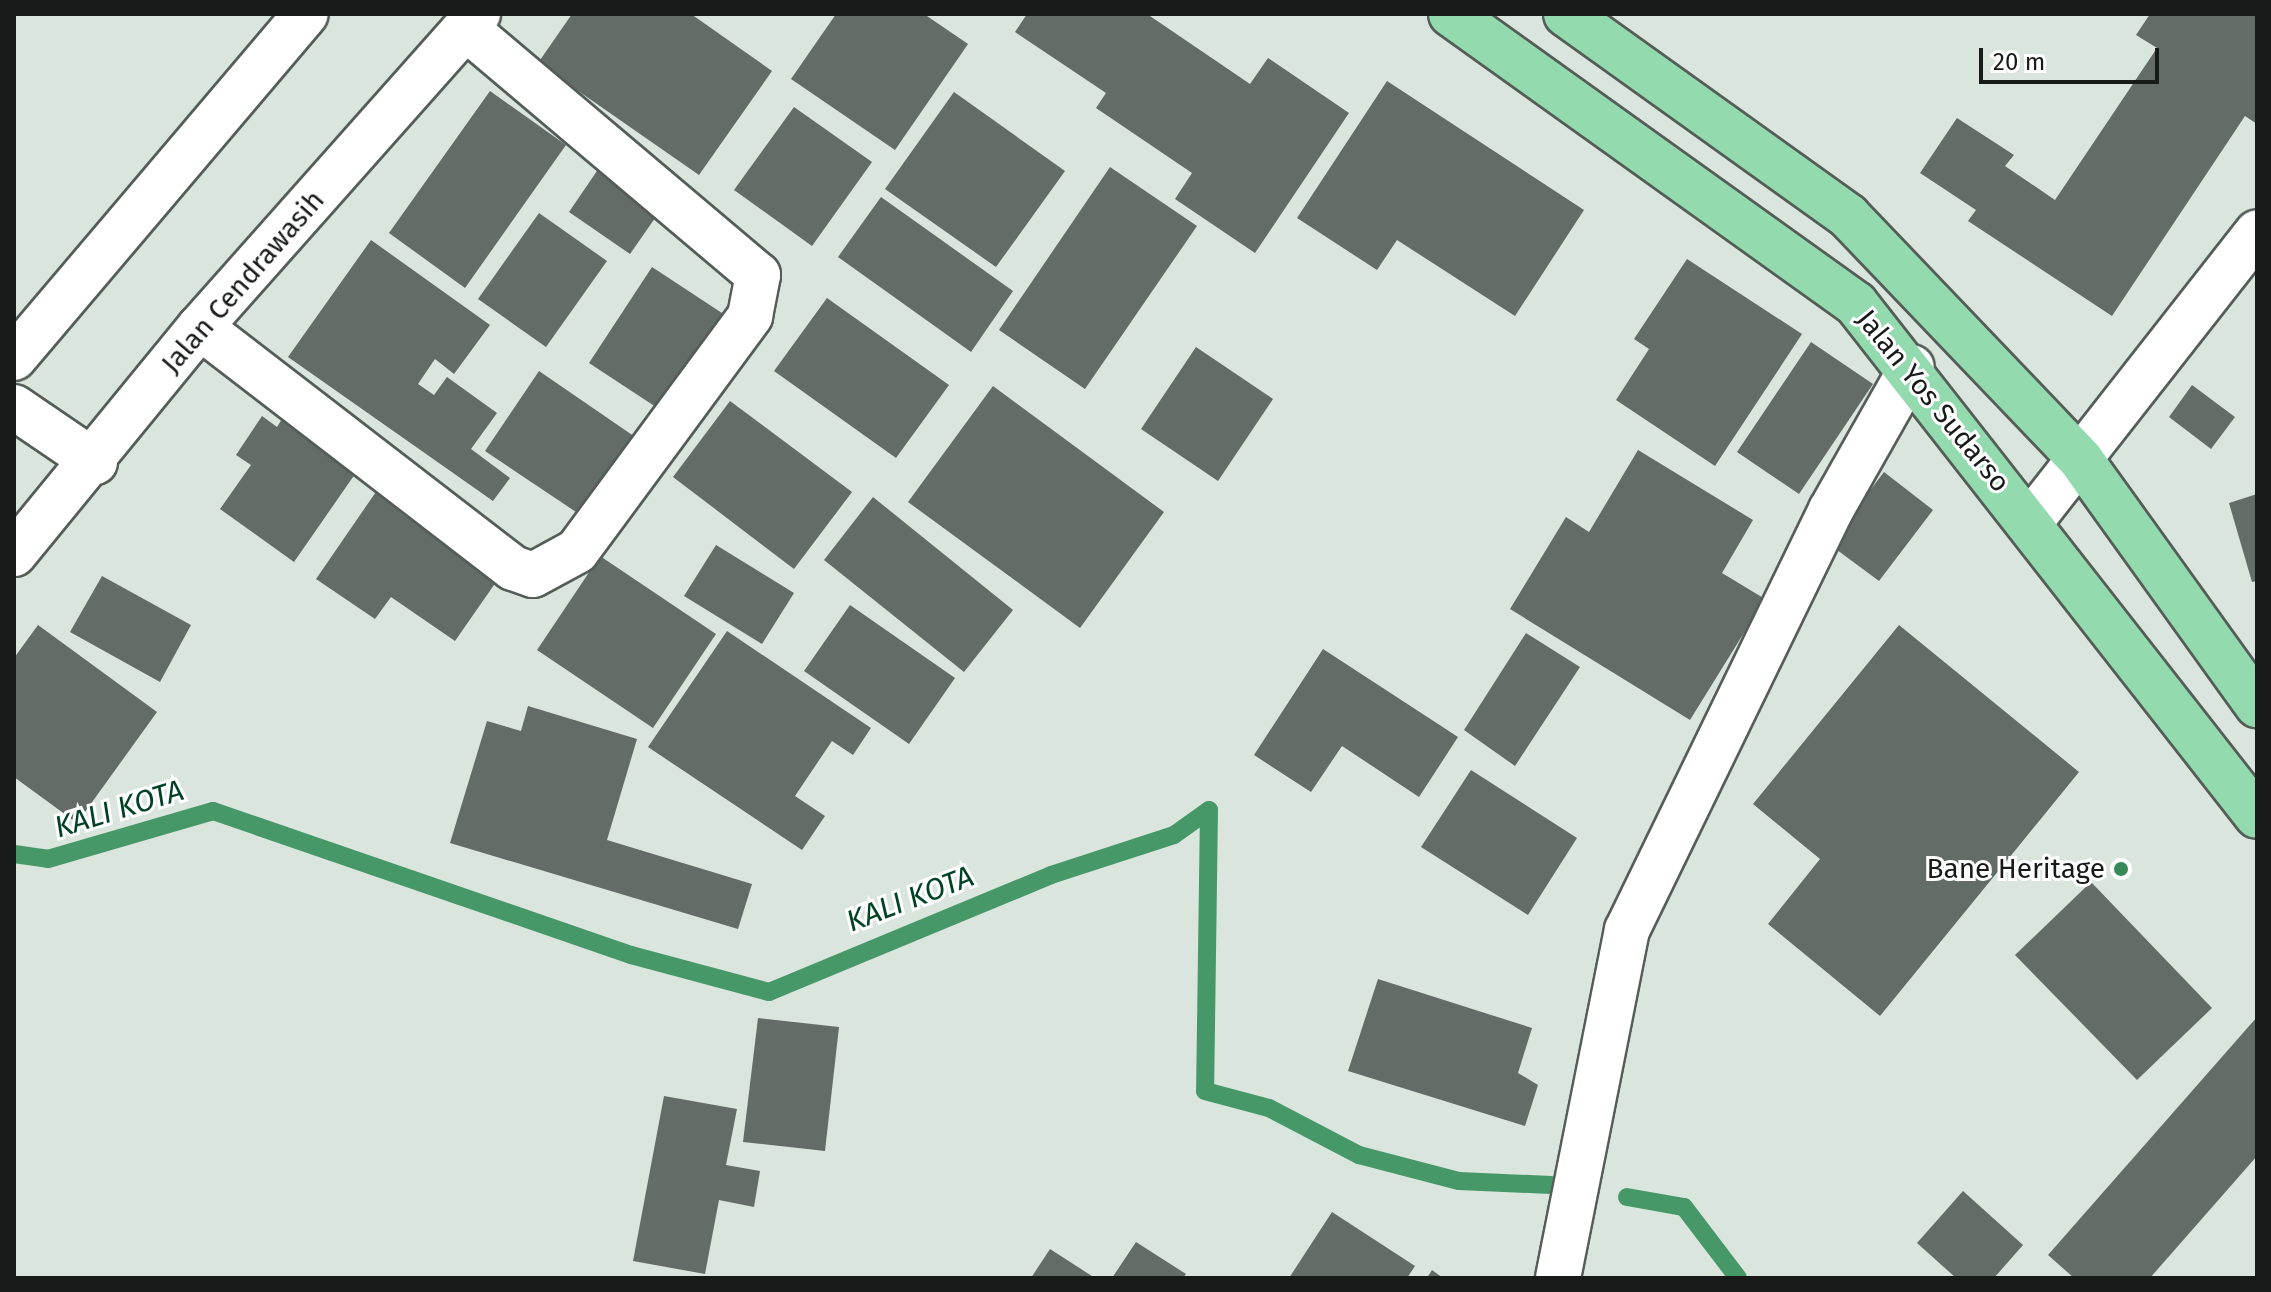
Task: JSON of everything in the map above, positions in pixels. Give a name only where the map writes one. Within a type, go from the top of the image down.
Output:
[{"type":"highway","name":"Jalan Yos Sudarso","points":[[1451,14],[1821,275],[1912,367],[2257,816]]},
{"type":"highway","points":[[1566,14],[1848,216],[2081,460],[2257,705]]},
{"type":"street","points":[[14,358],[306,14]]},
{"type":"street","points":[[200,327],[513,568],[544,572],[577,551],[750,316],[758,275],[472,21]]},
{"type":"street","name":"Jalan Cendrawasih","points":[[14,554],[95,462],[200,327],[472,21]]},
{"type":"street","points":[[2030,522],[2257,232]]},
{"type":"street","points":[[1558,1278],[1627,930],[1831,510],[1912,367]]},
{"type":"street","points":[[14,407],[95,462]]},
{"type":"building","points":[[572,14],[691,14],[772,71],[699,175],[538,63]]},
{"type":"building","points":[[836,14],[924,14],[968,44],[895,150],[791,79]]},
{"type":"building","points":[[1027,14],[1147,14],[1250,84],[1268,58],[1349,113],[1255,253],[1175,199],[1192,173],[1096,108],[1106,93],[1015,32]]},
{"type":"building","points":[[2150,14],[2257,14],[2257,124],[2245,116],[2112,316],[1968,221],[1976,210],[1920,173],[1957,118],[2014,155],[2005,166],[2055,200],[2157,48],[2136,35]]},
{"type":"building","points":[[1387,81],[1584,210],[1515,316],[1397,240],[1377,270],[1297,218]]},
{"type":"building","points":[[490,91],[566,145],[465,288],[389,233]]},
{"type":"building","points":[[954,92],[1065,171],[996,267],[885,189]]},
{"type":"building","points":[[794,107],[872,162],[812,246],[734,190]]},
{"type":"building","points":[[1110,167],[1197,226],[1085,389],[999,330]]},
{"type":"building","points":[[599,168],[660,211],[630,254],[569,212]]},
{"type":"building","points":[[881,197],[1013,291],[971,352],[838,257]]},
{"type":"building","points":[[539,213],[607,261],[546,347],[478,299]]},
{"type":"building","points":[[371,240],[490,325],[454,374],[435,359],[418,384],[434,395],[447,377],[497,413],[471,449],[510,478],[493,501],[288,357]]},
{"type":"building","points":[[1687,259],[1802,334],[1715,466],[1616,400],[1649,349],[1634,339]]},
{"type":"building","points":[[652,267],[725,315],[662,411],[589,363]]},
{"type":"building","points":[[827,298],[949,385],[896,458],[774,371]]},
{"type":"building","points":[[1811,342],[1873,384],[1799,494],[1737,452]]},
{"type":"building","points":[[1196,347],[1273,399],[1218,481],[1141,429]]},
{"type":"building","points":[[539,371],[641,441],[588,520],[485,451]]},
{"type":"building","points":[[2192,385],[2235,417],[2211,449],[2169,417]]},
{"type":"building","points":[[993,386],[1164,512],[1080,628],[908,502]]},
{"type":"building","points":[[730,401],[852,492],[794,569],[673,477]]},
{"type":"building","points":[[287,411],[362,464],[294,562],[220,509],[251,465],[236,455],[262,416],[277,427]]},
{"type":"building","points":[[1638,450],[1753,520],[1722,573],[1765,599],[1690,720],[1510,609],[1566,517],[1589,532]]},
{"type":"building","points":[[1884,472],[1933,510],[1879,581],[1829,544]]},
{"type":"building","points":[[380,486],[503,572],[455,641],[391,597],[375,619],[316,579]]},
{"type":"building","points":[[2257,494],[2257,581],[2252,582],[2229,503]]},
{"type":"building","points":[[873,497],[1013,610],[964,672],[824,560]]},
{"type":"building","points":[[716,545],[794,593],[762,644],[684,596]]},
{"type":"building","points":[[600,556],[716,634],[653,728],[537,650]]},
{"type":"building","points":[[102,576],[191,625],[160,682],[70,632]]},
{"type":"building","points":[[850,605],[955,678],[909,744],[804,671]]},
{"type":"building","points":[[38,625],[157,712],[77,823],[14,777],[14,658]]},
{"type":"building","points":[[1899,625],[2079,772],[1880,1016],[1768,924],[1820,859],[1753,804]]},
{"type":"building","points":[[727,631],[871,728],[853,755],[832,741],[795,796],[825,816],[802,850],[648,747]]},
{"type":"building","points":[[1526,633],[1580,667],[1515,766],[1464,730]]},
{"type":"building","points":[[1323,649],[1458,737],[1419,797],[1342,746],[1311,792],[1254,755]]},
{"type":"building","points":[[528,706],[637,739],[607,840],[752,884],[738,929],[450,843],[487,721],[521,731]]},
{"type":"building","points":[[1471,770],[1577,838],[1528,915],[1421,847]]},
{"type":"building","points":[[2091,882],[2212,1008],[2137,1080],[2015,955]]},
{"type":"building","points":[[1378,979],[1532,1028],[1518,1073],[1538,1085],[1525,1126],[1348,1071]]},
{"type":"building","points":[[2257,1017],[2257,1156],[2150,1278],[2074,1278],[2048,1255]]},
{"type":"building","points":[[758,1018],[839,1027],[825,1151],[743,1142]]},
{"type":"building","points":[[664,1096],[737,1109],[726,1165],[760,1171],[754,1207],[719,1200],[705,1274],[633,1261]]},
{"type":"building","points":[[1963,1191],[2023,1245],[1994,1278],[1956,1278],[1917,1243]]},
{"type":"building","points":[[1332,1212],[1415,1266],[1407,1278],[1289,1278]]},
{"type":"building","points":[[1136,1242],[1186,1274],[1183,1278],[1112,1278]]},
{"type":"building","points":[[1050,1249],[1095,1278],[1031,1278]]},
{"type":"building","points":[[1432,1270],[1443,1278],[1427,1278]]},
{"type":"waterway","name":"KALI KOTA","points":[[14,854],[48,859],[213,811],[631,955],[769,992],[1051,875],[1174,835],[1209,810],[1205,1091],[1269,1108],[1359,1155],[1459,1181],[1551,1185]]},
{"type":"waterway","name":"KALI KOTA","points":[[1627,1197],[1684,1207],[1738,1278]]},
{"type":"place","name":"Bane Heritage","points":[[2121,869]]}]
